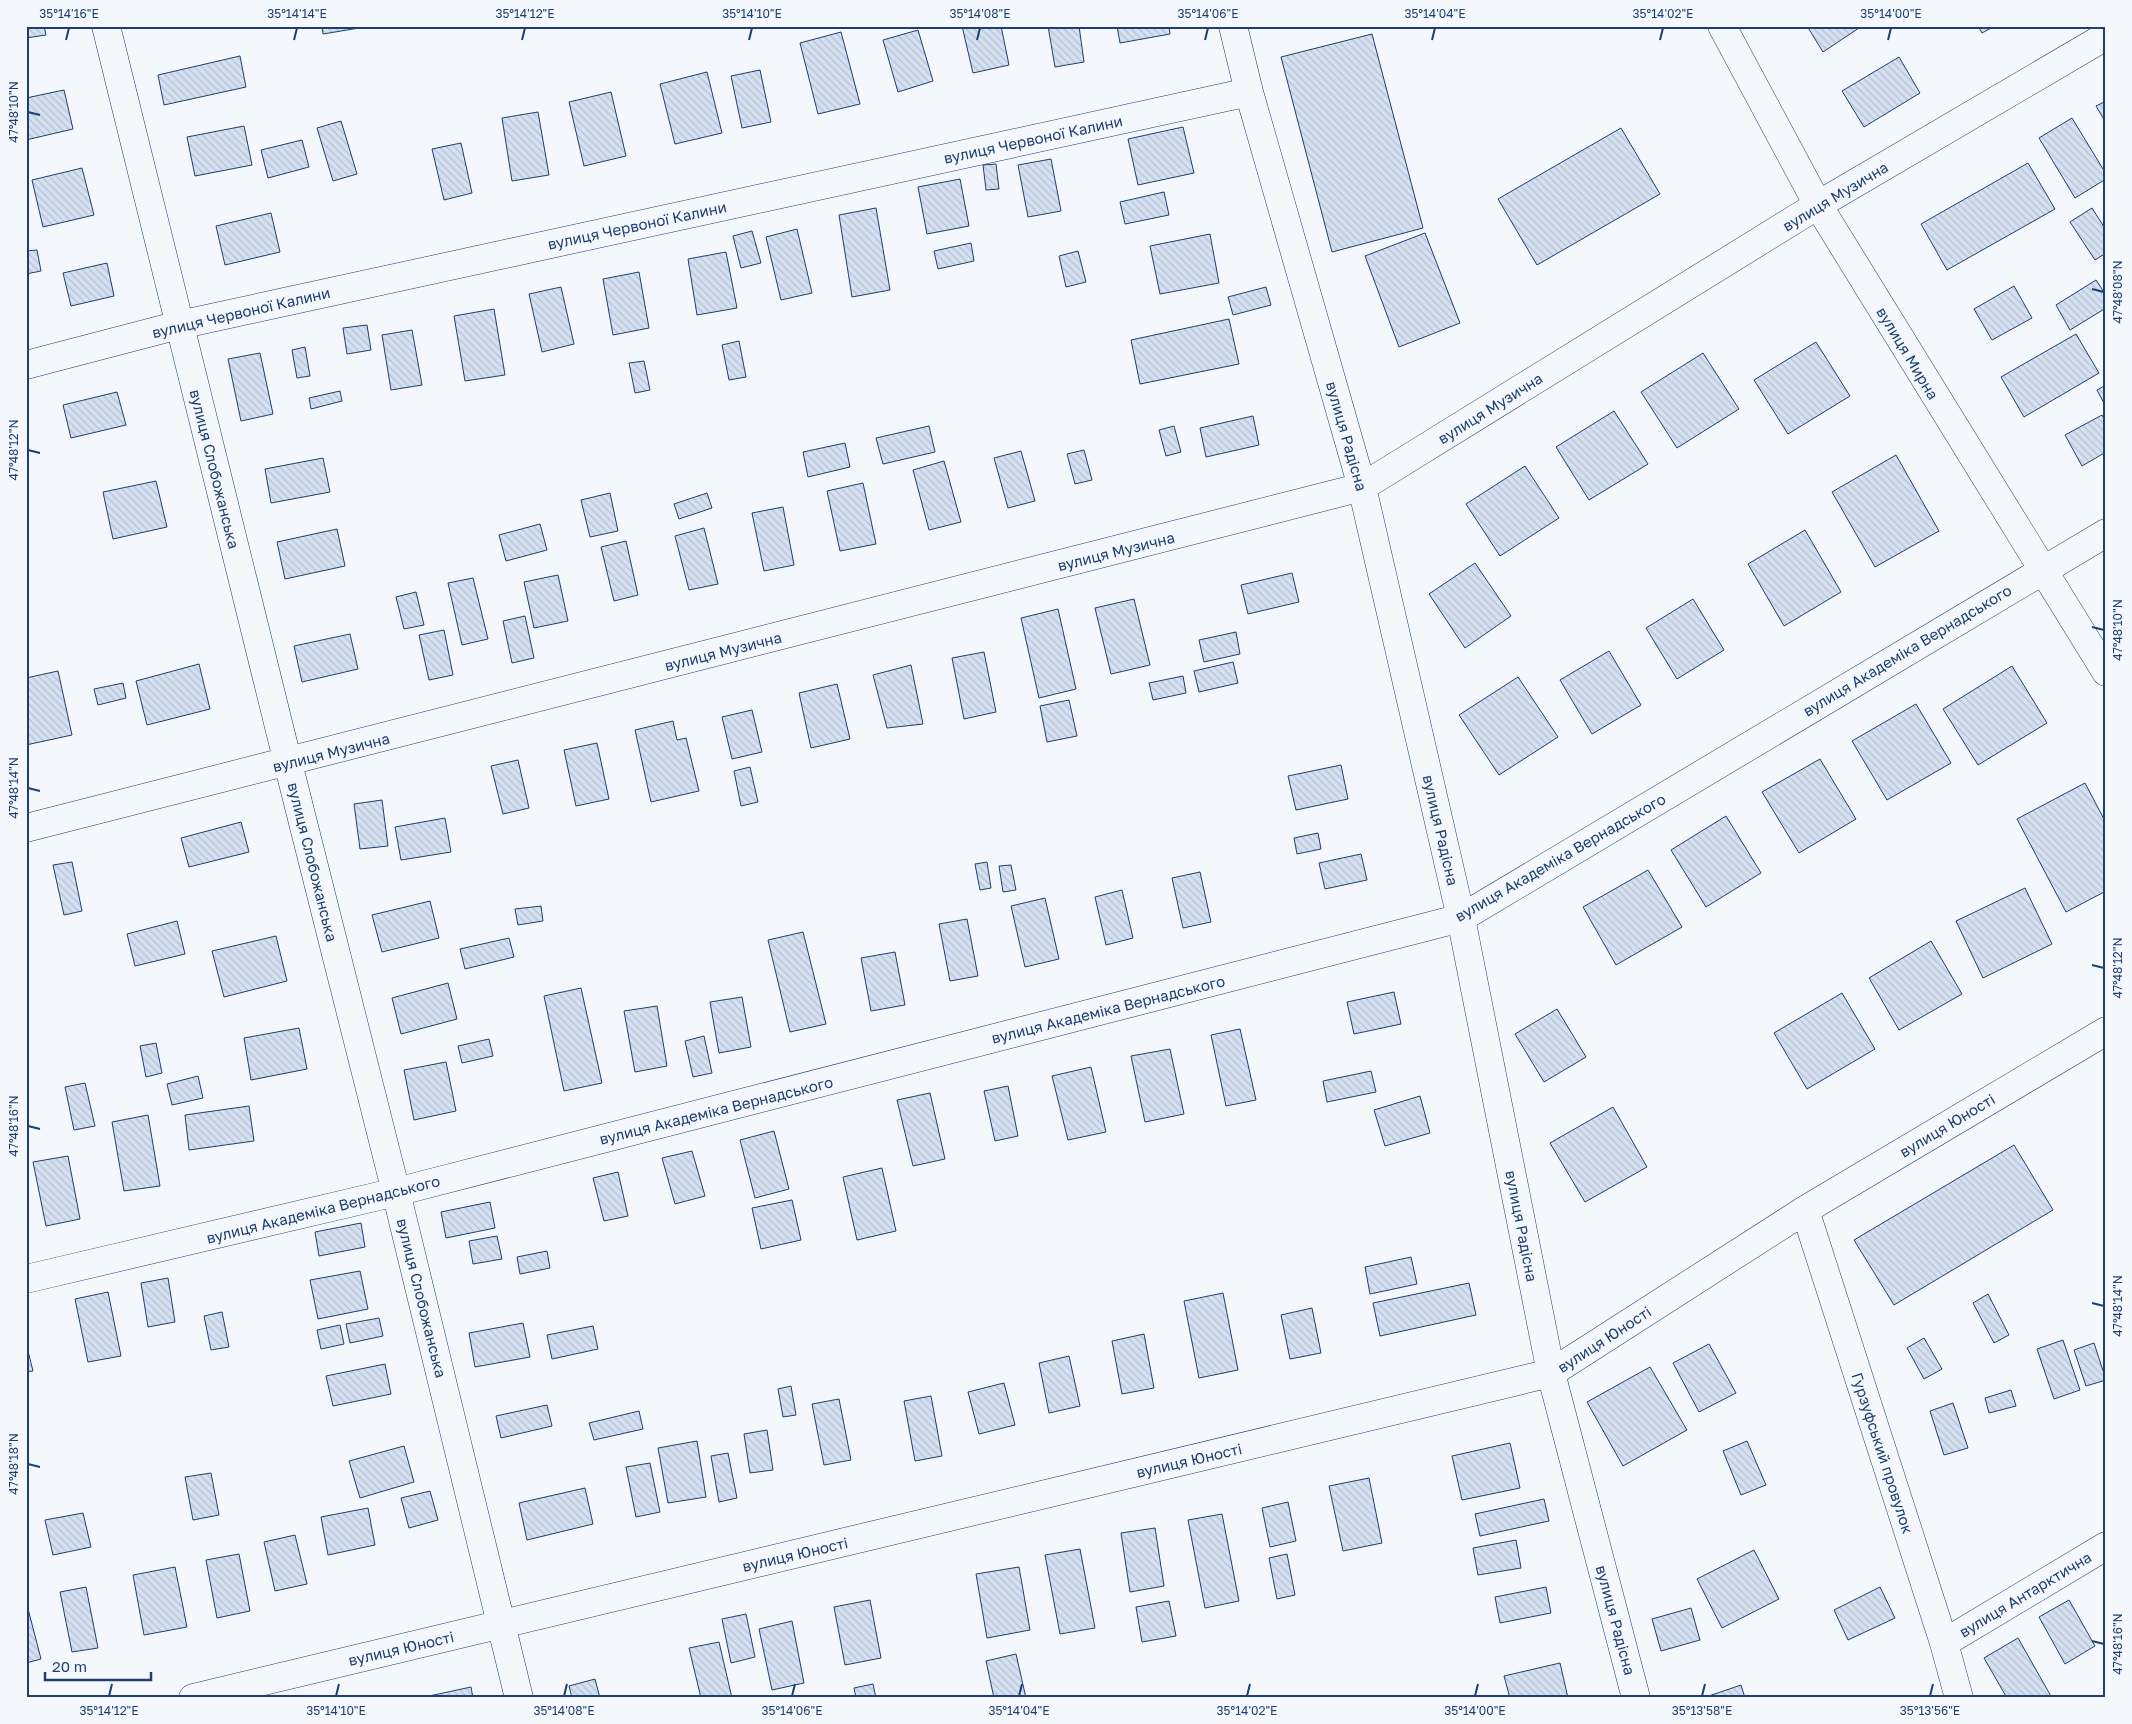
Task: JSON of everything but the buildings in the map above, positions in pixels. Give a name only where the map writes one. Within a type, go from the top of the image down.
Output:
[{"type":"street","name":"вулиця Слобожанська","points":[[106,26],[396,1192],[519,1698]]},
{"type":"street","name":"вулиця Радісна","points":[[1233,26],[1249,92],[1362,488],[1461,918],[1551,1373],[1636,1698]]},
{"type":"street","name":"вулиця Мирна","points":[[1722,26],[1818,205],[2041,570],[2106,672]]},
{"type":"street","name":"вулиця Музична","points":[[26,828],[288,763],[1362,488],[1818,205],[2106,36]]},
{"type":"street","name":"вулиця Червоної Калини","points":[[26,365],[179,325],[1249,92]]},
{"type":"street","name":"вулиця Академіка Вернадського","points":[[26,1279],[396,1192],[1461,918],[2041,570],[2106,533]]},
{"type":"street","name":"вулиця Юності","points":[[193,1698],[1551,1373],[1805,1210],[2106,1031]]},
{"type":"street","name":"Гурзуфський провулок","points":[[1805,1210],[1944,1643],[1959,1698]]},
{"type":"street","name":"вулиця Антарктична","points":[[1944,1643],[2106,1546]]}]
